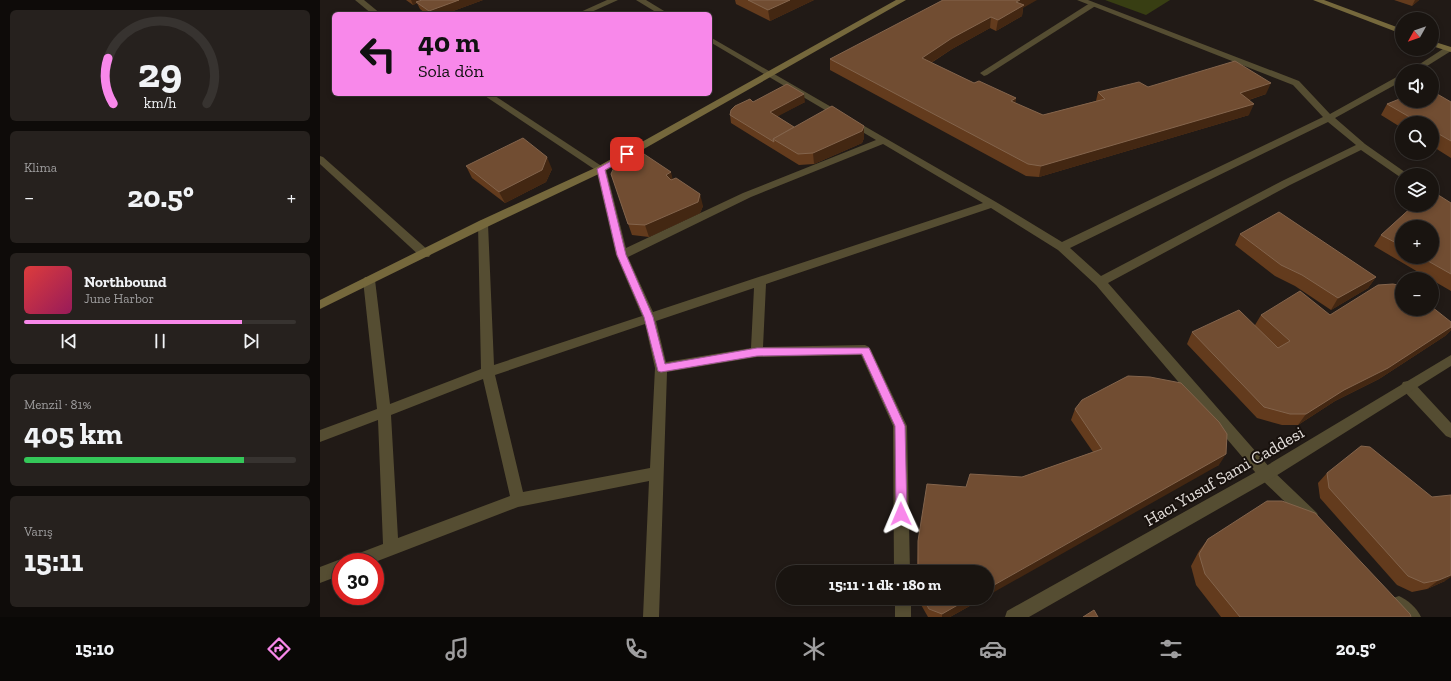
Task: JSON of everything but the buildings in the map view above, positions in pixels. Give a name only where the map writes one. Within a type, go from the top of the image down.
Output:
[{"type":"main road","points":[[1317,0],[1395,29]]},
{"type":"main road","points":[[320,305],[483,224],[601,169],[896,1]]},
{"type":"main road","points":[[1439,45],[1450,49]]},
{"type":"street","points":[[359,0],[374,12]]},
{"type":"street","points":[[585,12],[614,0]]},
{"type":"street","points":[[640,0],[661,12]]},
{"type":"street","points":[[1081,0],[1296,83],[1329,118],[1362,146],[1395,169]]},
{"type":"street","points":[[984,73],[1093,5]]},
{"type":"street","points":[[712,40],[771,73],[882,141],[992,204],[1062,247],[1100,282],[1266,474],[1323,529]]},
{"type":"street","points":[[1425,64],[1450,49]]},
{"type":"street","points":[[1062,247],[1329,118],[1395,82]]},
{"type":"street","points":[[489,96],[601,169],[622,255],[649,317],[661,368],[651,617]]},
{"type":"street","points":[[622,255],[746,195],[882,141]]},
{"type":"street","points":[[1100,282],[1286,183],[1362,146]]},
{"type":"street","points":[[320,159],[425,254]]},
{"type":"street","points":[[320,436],[488,372],[760,280],[992,204]]},
{"type":"street","points":[[483,224],[488,372],[518,500]]},
{"type":"street","points":[[369,280],[384,412],[391,549]]},
{"type":"street","points":[[757,352],[760,280]]},
{"type":"street","points":[[661,368],[757,352],[865,350],[900,426],[902,565]]},
{"type":"street","name":"Hacı Yusuf Sami Caddesi","points":[[1013,617],[1266,474],[1451,360]]},
{"type":"street","points":[[1408,386],[1451,432]]},
{"type":"street","points":[[380,553],[518,500],[656,473]]},
{"type":"street","points":[[320,575],[332,570]]},
{"type":"street","points":[[1391,595],[1413,617]]},
{"type":"street","points":[[902,605],[903,617]]},
{"type":"green space","points":[[1105,0],[1170,0],[1146,15]]},
{"type":"route","points":[[627,154],[601,169],[622,255],[649,317],[661,368],[757,352],[865,350],[900,426],[901,514]]}]
